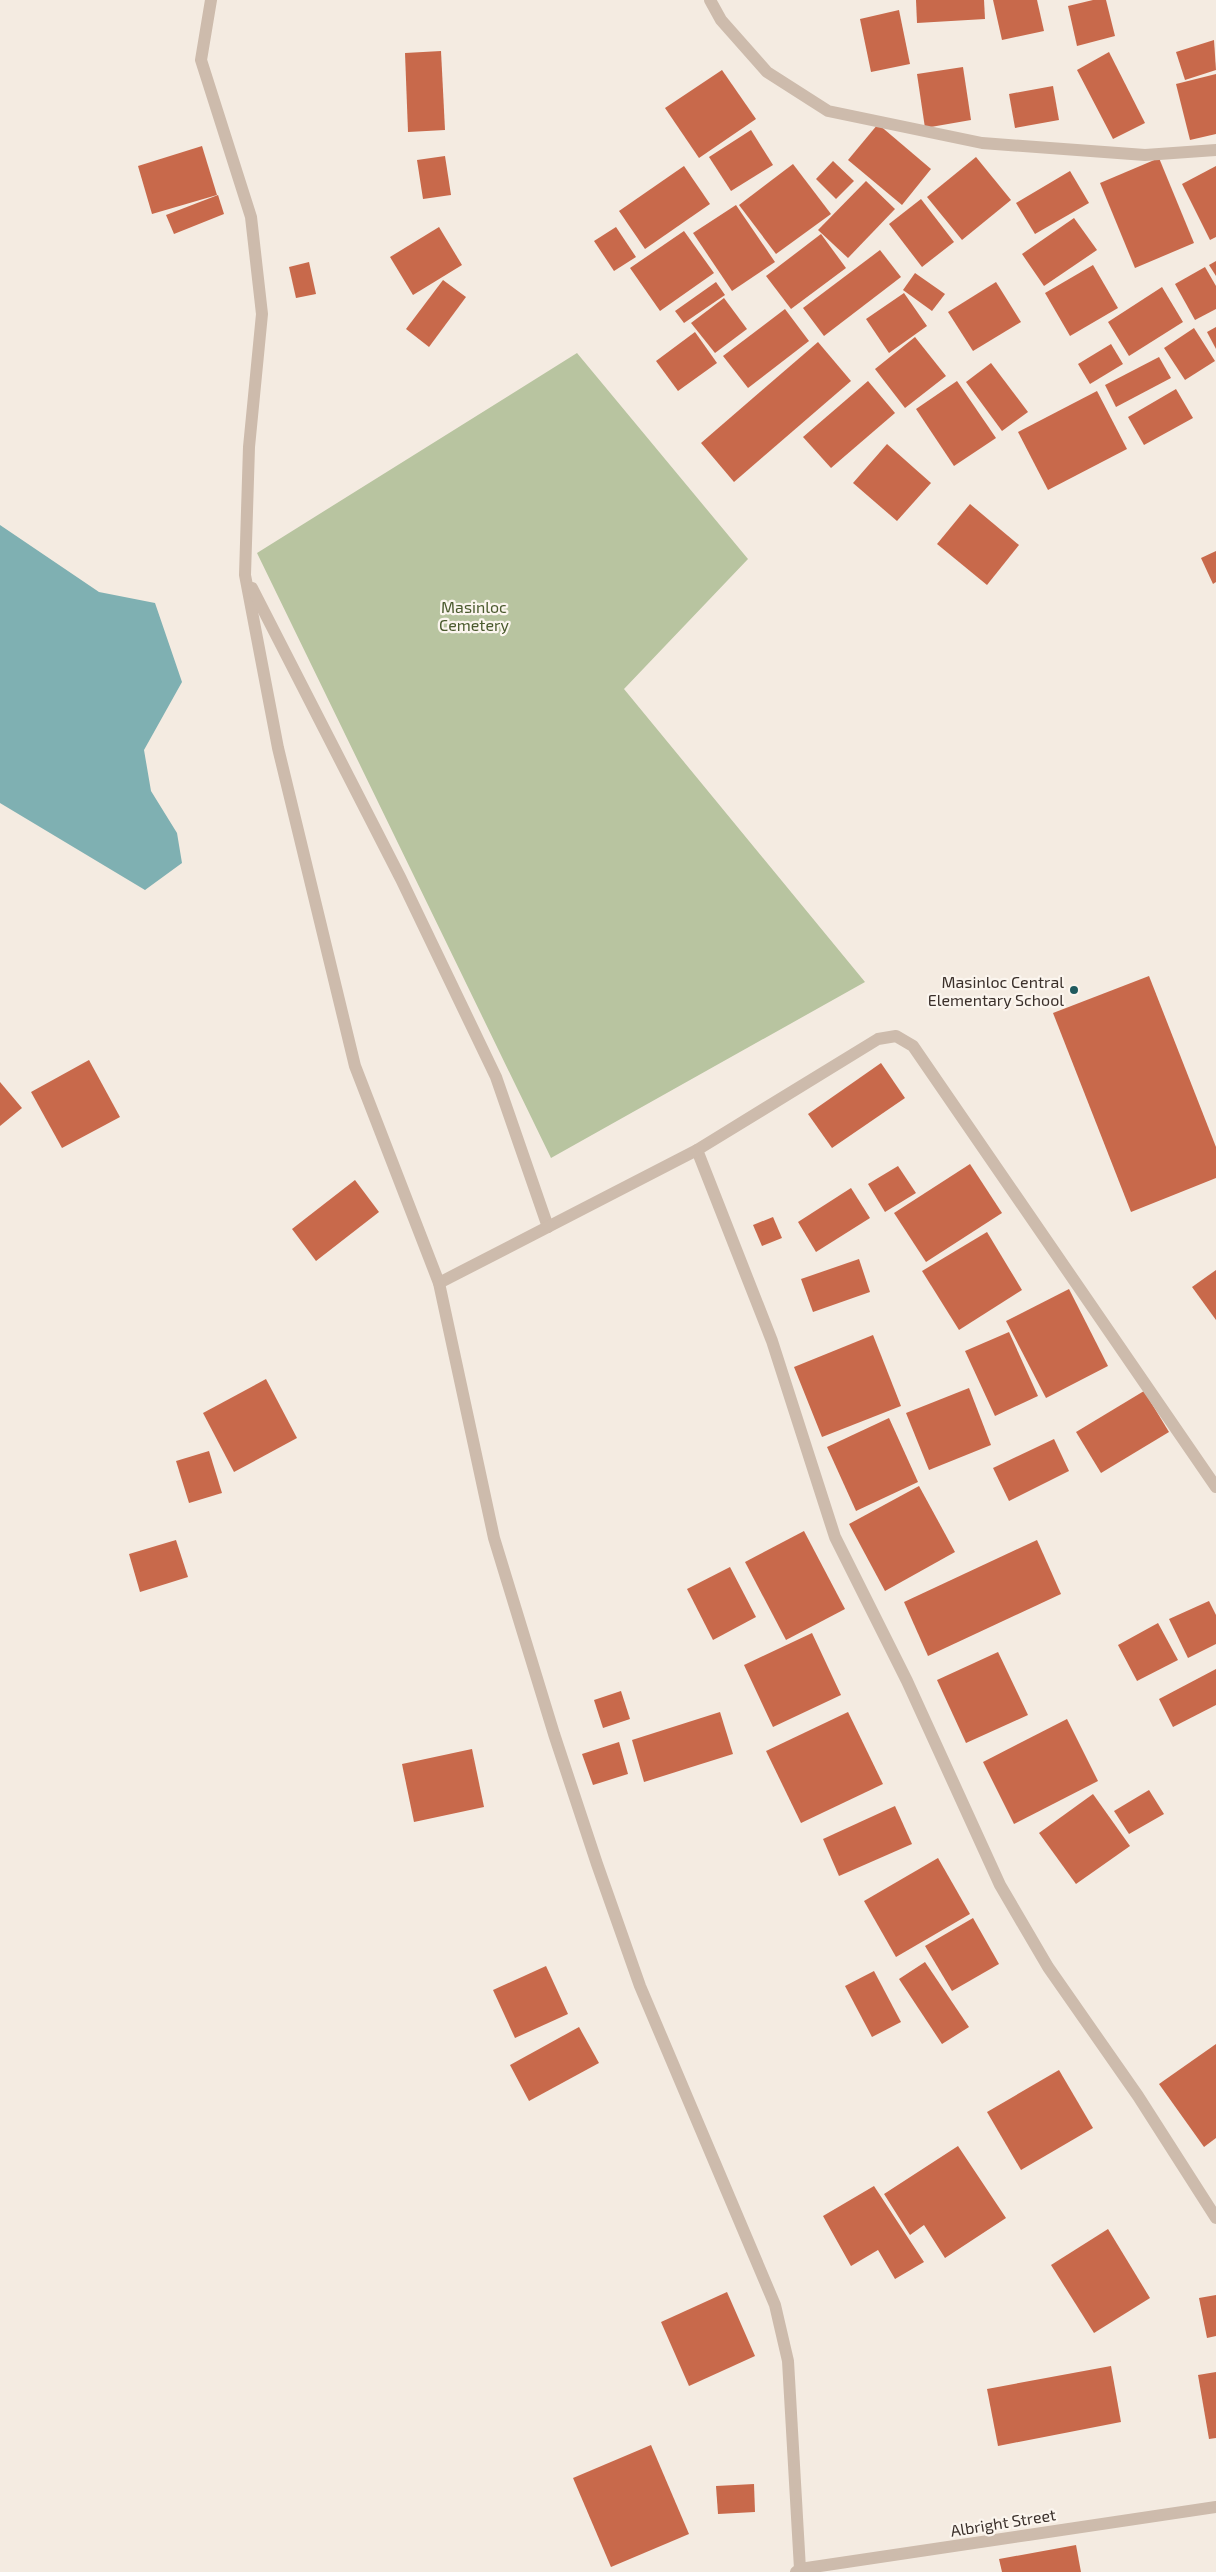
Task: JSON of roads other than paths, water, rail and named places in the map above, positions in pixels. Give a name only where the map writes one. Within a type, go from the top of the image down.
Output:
[{"type":"street","points":[[211,0],[200,60],[251,217],[262,314],[249,447],[245,575],[278,748],[355,1066],[439,1283],[494,1538],[557,1744],[640,1986],[775,2306],[788,2361],[798,2571]]},
{"type":"street","points":[[710,0],[720,20],[767,72],[828,111],[982,143],[1145,155],[1216,150]]},
{"type":"street","points":[[245,575],[401,880],[496,1077],[548,1227]]},
{"type":"street","points":[[439,1283],[697,1150],[878,1039],[896,1036],[913,1046],[1216,1486]]},
{"type":"street","points":[[697,1150],[772,1341],[835,1536],[907,1681],[1000,1885],[1048,1967],[1138,2096],[1216,2218]]},
{"type":"street","name":"Albright Street","points":[[798,2571],[1216,2506]]},
{"type":"water","points":[[0,525],[99,592],[155,603],[182,682],[144,750],[151,791],[177,833],[182,863],[145,890],[0,803]]},
{"type":"place","name":"Masinloc Central Elementary School","points":[[1074,990]]},
{"type":"park label","name":"Masinloc Cemetery","points":[[474,615]]}]
